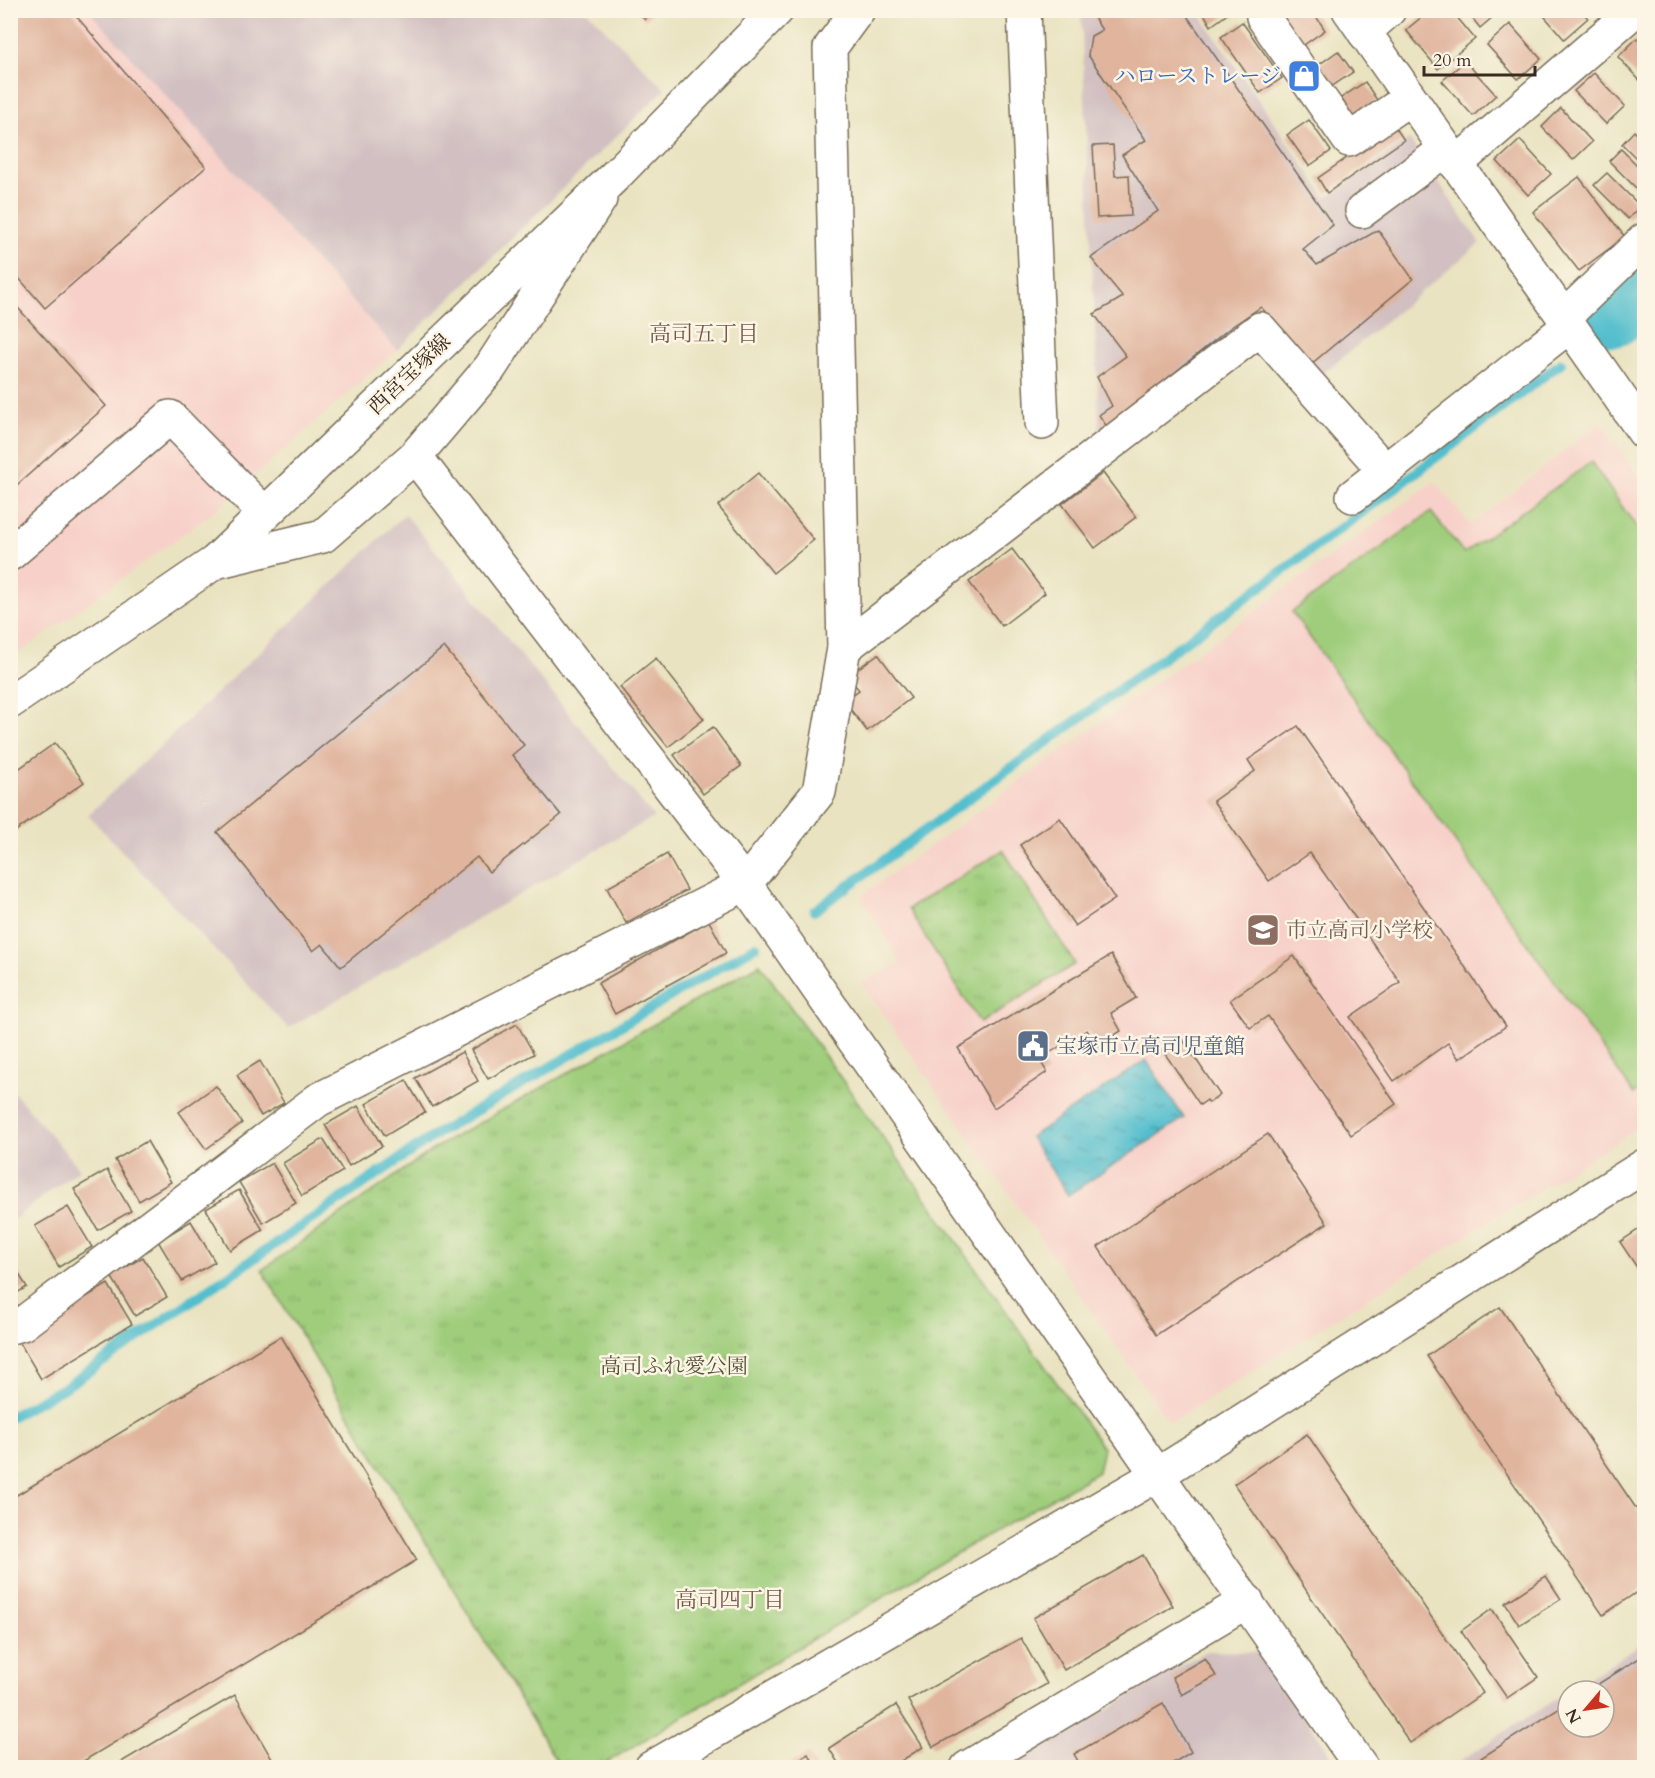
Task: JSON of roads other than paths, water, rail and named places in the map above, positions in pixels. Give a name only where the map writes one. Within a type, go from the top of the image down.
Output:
[{"type":"street","name":"西宮宝塚線","points":[[10,702],[215,562],[617,174],[777,10]]},
{"type":"street","points":[[10,1328],[22,1324],[318,1100],[745,884],[819,792],[844,648],[830,48],[858,10]]},
{"type":"street","points":[[1024,10],[1041,423]]},
{"type":"street","points":[[1389,10],[1357,21],[1644,432]]},
{"type":"street","points":[[1362,211],[1451,156],[1635,10]]},
{"type":"street","points":[[1263,17],[1349,140],[1410,98]]},
{"type":"street","points":[[215,562],[323,536],[415,456],[490,368],[617,174]]},
{"type":"street","points":[[1353,496],[1566,322],[1644,240]]},
{"type":"street","points":[[844,648],[1260,328],[1385,471]]},
{"type":"street","points":[[10,554],[170,417],[264,513]]},
{"type":"street","points":[[415,456],[745,884],[1362,1767]]},
{"type":"street","points":[[651,1767],[1157,1475],[1644,1166]]},
{"type":"street","points":[[966,1767],[1247,1601]]},
{"type":"water","points":[[1146,1060],[1184,1118],[1068,1195],[1030,1137]]},
{"type":"waterway","points":[[1613,314],[1644,282]]},
{"type":"waterway","points":[[814,911],[1282,571],[1561,363]]},
{"type":"waterway","points":[[10,1417],[67,1386],[438,1133],[756,946]]},
{"type":"place","name":"ハローストレージ","points":[[1304,76]]},
{"type":"place","name":"市立高司小学校","points":[[1263,930]]},
{"type":"place","name":"宝塚市立高司児童館","points":[[1033,1046]]},
{"type":"district","name":"高司五丁目","points":[[704,333]]},
{"type":"district","name":"高司四丁目","points":[[730,1599]]},
{"type":"park label","name":"高司ふれ愛公園","points":[[674,1366]]}]
